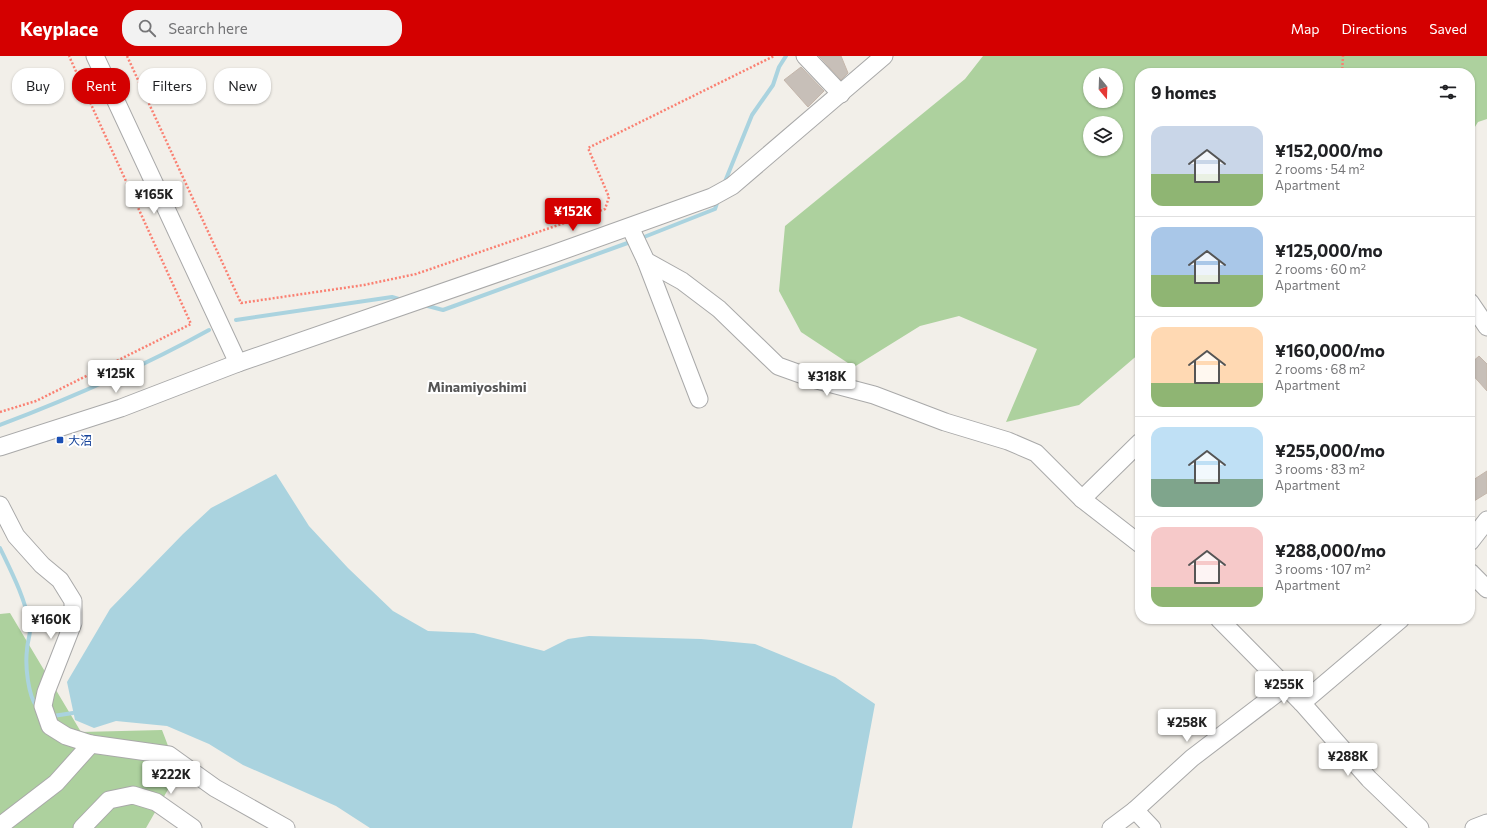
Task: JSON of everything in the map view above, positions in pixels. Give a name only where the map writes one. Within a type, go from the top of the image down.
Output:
[{"type":"street","points":[[95,56],[238,362]]},
{"type":"street","points":[[805,56],[841,94]]},
{"type":"street","points":[[0,447],[121,408],[238,362],[630,227],[712,197],[732,186],[884,56]]},
{"type":"street","points":[[630,227],[646,260],[699,398]]},
{"type":"street","points":[[646,260],[682,281],[719,310],[778,366],[817,380],[874,395],[945,422],[1008,441],[1036,453],[1082,499],[1135,540]]},
{"type":"street","points":[[1475,309],[1487,327]]},
{"type":"street","points":[[1082,499],[1135,447]]},
{"type":"street","points":[[0,505],[16,536],[42,566],[60,580],[73,602],[73,623],[46,692],[43,706],[50,726],[66,736],[91,744],[169,755],[216,788],[286,828]]},
{"type":"street","points":[[1475,536],[1487,520]]},
{"type":"street","points":[[1475,577],[1487,589]]},
{"type":"street","points":[[1223,624],[1302,703],[1369,779],[1420,828]]},
{"type":"street","points":[[1302,703],[1395,624]]},
{"type":"street","points":[[1111,828],[1135,810],[1192,758],[1285,687]]},
{"type":"street","points":[[0,826],[56,783],[91,744]]},
{"type":"street","points":[[82,828],[109,800],[133,795],[156,802],[193,828]]},
{"type":"street","points":[[1135,810],[1152,828]]},
{"type":"street","points":[[1474,828],[1487,823]]},
{"type":"path","points":[[0,412],[36,401],[191,324],[69,56]]},
{"type":"path","points":[[128,56],[241,303],[364,285],[416,274],[605,209],[609,197],[588,148],[774,56]]},
{"type":"path","points":[[1343,68],[1344,56]]},
{"type":"green space","points":[[983,56],[1487,56],[1487,119],[1478,122],[1475,127],[1475,68],[1135,68],[1135,357],[1079,405],[1006,422],[1037,349],[959,316],[920,326],[854,367],[801,332],[779,291],[785,226],[965,79]]},
{"type":"green space","points":[[10,613],[81,732],[162,730],[178,772],[146,828],[0,828],[0,614]]},
{"type":"water","points":[[276,474],[309,526],[348,568],[393,611],[428,631],[474,633],[544,651],[568,639],[589,636],[701,639],[755,644],[835,677],[875,704],[852,828],[370,828],[336,806],[243,765],[209,744],[167,726],[116,721],[94,728],[75,720],[67,682],[110,609],[183,534],[211,508]]},
{"type":"building","points":[[819,56],[841,56],[848,73],[841,80]]},
{"type":"building","points":[[801,67],[824,91],[808,107],[784,80]]},
{"type":"building","points":[[1479,356],[1487,364],[1487,391],[1475,378],[1475,360]]},
{"type":"building","points":[[1487,471],[1487,493],[1475,500],[1475,479]]},
{"type":"waterway","points":[[724,184],[752,115],[773,85],[779,67],[786,56]]},
{"type":"waterway","points":[[639,239],[715,209],[718,200]]},
{"type":"waterway","points":[[424,305],[443,310],[633,241]]},
{"type":"waterway","points":[[236,320],[392,297],[402,300]]},
{"type":"waterway","points":[[0,425],[106,381],[158,357],[209,330]]},
{"type":"waterway","points":[[0,548],[18,586],[28,616],[30,629],[26,656],[27,672],[31,696],[37,707]]},
{"type":"waterway","points":[[50,714],[53,716],[73,713]]},
{"type":"place","name":"大沼","points":[[60,440]]},
{"type":"district","name":"Minamiyoshimi","points":[[477,386]]}]
